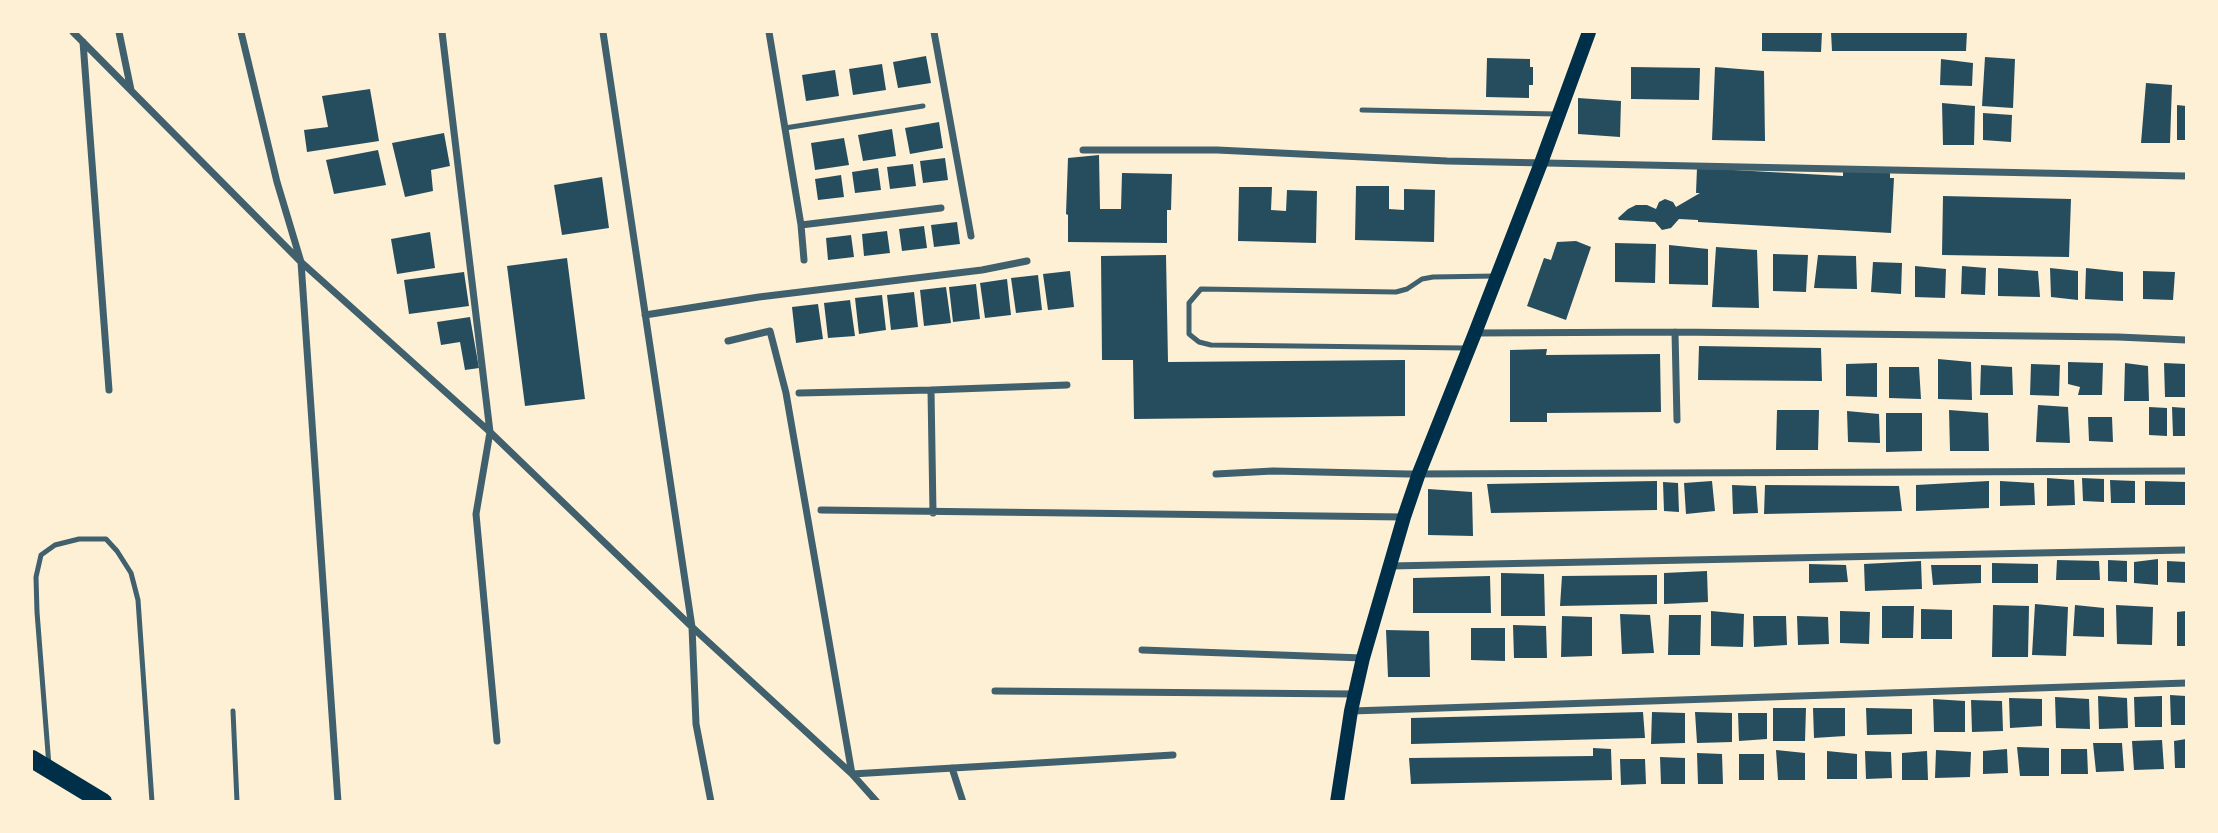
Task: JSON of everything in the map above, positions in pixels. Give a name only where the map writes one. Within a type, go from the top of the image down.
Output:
[{"type":"main road","points":[[1337,802],[1354,694],[1404,517],[1541,163],[1588,32]]},
{"type":"main road","points":[[32,759],[103,802]]},
{"type":"street","points":[[73,32],[301,262],[490,432],[692,627],[852,774],[877,802]]},
{"type":"street","points":[[119,32],[132,91]]},
{"type":"street","points":[[241,32],[276,181],[301,262],[338,802]]},
{"type":"street","points":[[442,32],[490,432],[476,514],[497,741]]},
{"type":"street","points":[[603,32],[692,627],[696,724],[711,802]]},
{"type":"street","points":[[769,32],[801,225],[804,260]]},
{"type":"street","points":[[934,32],[971,236]]},
{"type":"street","points":[[82,41],[109,390]]},
{"type":"street","points":[[1083,150],[1217,150],[1409,160],[2186,176]]},
{"type":"street","points":[[801,225],[941,208]]},
{"type":"street","points":[[645,315],[759,297],[982,270],[1027,261]]},
{"type":"street","points":[[727,341],[770,331],[786,393],[852,774]]},
{"type":"street","points":[[1475,333],[1675,332],[2186,340]]},
{"type":"street","points":[[1675,332],[1677,420]]},
{"type":"street","points":[[799,393],[1067,385]]},
{"type":"street","points":[[931,390],[933,513]]},
{"type":"street","points":[[1216,474],[1273,471],[2186,471]]},
{"type":"street","points":[[821,510],[1404,517]]},
{"type":"street","points":[[1390,566],[2186,550]]},
{"type":"street","points":[[1142,650],[1363,659]]},
{"type":"street","points":[[1351,711],[2186,683]]},
{"type":"street","points":[[995,691],[1354,694]]},
{"type":"street","points":[[852,774],[1173,755]]},
{"type":"street","points":[[952,768],[963,802]]},
{"type":"lane","points":[[785,128],[923,106]]},
{"type":"lane","points":[[1362,110],[1559,114]]},
{"type":"lane","points":[[1469,348],[1211,345],[1199,342],[1189,334],[1189,303],[1201,289],[1396,292],[1407,289],[1422,279],[1433,277],[1497,276]]},
{"type":"lane","points":[[49,769],[37,612],[36,577],[41,555],[55,545],[79,539],[106,539],[131,573],[138,600],[152,802]]},
{"type":"lane","points":[[233,711],[237,802]]},
{"type":"building","points":[[1762,32],[1822,32],[1821,52],[1762,51]]},
{"type":"building","points":[[1831,32],[1967,32],[1966,51],[1832,51]]},
{"type":"building","points":[[926,56],[931,83],[898,88],[893,62]]},
{"type":"building","points":[[1985,57],[2015,59],[2013,108],[1982,106]]},
{"type":"building","points":[[1487,58],[1530,59],[1533,85],[1529,85],[1529,98],[1486,97]]},
{"type":"building","points":[[1941,59],[1973,63],[1972,86],[1940,85]]},
{"type":"building","points":[[882,64],[886,90],[853,95],[849,69]]},
{"type":"building","points":[[1631,67],[1700,68],[1699,100],[1631,99]]},
{"type":"building","points":[[1715,67],[1764,71],[1765,141],[1712,140]]},
{"type":"building","points":[[835,70],[839,96],[806,101],[802,75]]},
{"type":"building","points":[[2146,83],[2172,85],[2170,143],[2141,143]]},
{"type":"building","points":[[370,89],[379,141],[307,152],[304,130],[328,127],[322,96]]},
{"type":"building","points":[[1578,98],[1621,101],[1620,137],[1578,134]]},
{"type":"building","points":[[1942,103],[1975,106],[1974,145],[1943,145]]},
{"type":"building","points":[[2177,105],[2186,106],[2186,140],[2177,140]]},
{"type":"building","points":[[1983,113],[2012,115],[2011,142],[1983,140]]},
{"type":"building","points":[[939,122],[943,148],[910,154],[905,128]]},
{"type":"building","points":[[892,129],[896,156],[863,161],[858,135]]},
{"type":"building","points":[[444,133],[450,166],[431,170],[433,191],[405,197],[392,143]]},
{"type":"building","points":[[844,138],[849,165],[815,170],[811,143]]},
{"type":"building","points":[[378,150],[386,185],[334,194],[326,160]]},
{"type":"building","points":[[1099,155],[1100,209],[1121,209],[1122,173],[1172,174],[1171,210],[1167,210],[1167,243],[1068,242],[1068,158]]},
{"type":"building","points":[[945,158],[948,180],[923,183],[920,161]]},
{"type":"building","points":[[913,164],[916,186],[890,189],[887,167]]},
{"type":"building","points":[[878,168],[881,190],[855,193],[852,172]]},
{"type":"building","points":[[1697,168],[1843,176],[1843,171],[1890,173],[1890,178],[1894,178],[1891,233],[1679,219],[1671,228],[1662,230],[1655,222],[1619,220],[1628,209],[1636,205],[1647,205],[1656,209],[1659,202],[1665,199],[1673,202],[1676,207],[1700,193],[1696,193]]},
{"type":"building","points":[[841,175],[844,197],[818,200],[815,179]]},
{"type":"building","points":[[602,177],[609,228],[562,235],[554,185]]},
{"type":"building","points":[[1356,186],[1389,186],[1389,209],[1404,210],[1404,189],[1435,190],[1434,242],[1355,240]]},
{"type":"building","points":[[1239,187],[1272,187],[1271,210],[1286,211],[1287,190],[1317,191],[1316,243],[1238,241]]},
{"type":"building","points":[[1943,196],[2071,199],[2069,257],[1942,255]]},
{"type":"building","points":[[957,222],[960,244],[934,247],[931,225]]},
{"type":"building","points":[[924,226],[927,248],[902,251],[899,229]]},
{"type":"building","points":[[887,231],[890,253],[864,256],[862,234]]},
{"type":"building","points":[[430,232],[435,268],[397,274],[391,239]]},
{"type":"building","points":[[851,235],[854,257],[828,260],[826,238]]},
{"type":"building","points":[[1576,241],[1591,247],[1566,320],[1527,306],[1544,258],[1551,260],[1557,242]]},
{"type":"building","points":[[1615,243],[1656,244],[1655,283],[1615,282]]},
{"type":"building","points":[[1669,245],[1708,249],[1708,285],[1669,284]]},
{"type":"building","points":[[1716,247],[1757,250],[1759,308],[1712,307]]},
{"type":"building","points":[[1773,254],[1808,255],[1806,292],[1773,291]]},
{"type":"building","points":[[1166,255],[1168,362],[1405,360],[1405,416],[1134,419],[1133,360],[1102,360],[1101,256]]},
{"type":"building","points":[[1818,255],[1856,256],[1857,289],[1814,288]]},
{"type":"building","points":[[567,258],[585,399],[525,406],[507,266]]},
{"type":"building","points":[[1873,262],[1902,263],[1901,294],[1871,292]]},
{"type":"building","points":[[1915,266],[1946,269],[1945,298],[1915,297]]},
{"type":"building","points":[[1962,266],[1986,268],[1985,295],[1961,294]]},
{"type":"building","points":[[1998,268],[2038,271],[2040,297],[1998,296]]},
{"type":"building","points":[[2050,268],[2078,271],[2078,300],[2051,297]]},
{"type":"building","points":[[2086,268],[2123,272],[2123,301],[2085,299]]},
{"type":"building","points":[[1070,271],[1074,307],[1048,310],[1043,274]]},
{"type":"building","points":[[2143,271],[2175,272],[2173,300],[2143,299]]},
{"type":"building","points":[[464,272],[469,306],[409,314],[404,280]]},
{"type":"building","points":[[1038,275],[1042,310],[1016,313],[1011,278]]},
{"type":"building","points":[[1007,279],[1011,315],[985,318],[980,283]]},
{"type":"building","points":[[976,284],[980,319],[953,322],[949,287]]},
{"type":"building","points":[[946,287],[951,323],[924,326],[920,290]]},
{"type":"building","points":[[914,292],[918,327],[891,330],[887,295]]},
{"type":"building","points":[[882,295],[886,330],[859,334],[855,298]]},
{"type":"building","points":[[850,300],[855,336],[828,338],[824,303]]},
{"type":"building","points":[[818,304],[823,339],[796,343],[792,307]]},
{"type":"building","points":[[470,317],[479,368],[465,370],[460,342],[441,345],[437,322]]},
{"type":"building","points":[[1699,346],[1821,348],[1822,381],[1698,380]]},
{"type":"building","points":[[1547,349],[1546,355],[1660,354],[1661,412],[1547,413],[1547,422],[1510,422],[1510,350]]},
{"type":"building","points":[[1938,359],[1971,362],[1972,400],[1938,399]]},
{"type":"building","points":[[2068,362],[2103,363],[2102,395],[2078,395],[2080,387],[2068,384]]},
{"type":"building","points":[[1877,363],[1877,397],[1846,396],[1846,364]]},
{"type":"building","points":[[2125,363],[2148,366],[2149,401],[2124,401]]},
{"type":"building","points":[[2164,363],[2186,364],[2186,397],[2165,397]]},
{"type":"building","points":[[2031,364],[2060,365],[2059,396],[2030,395]]},
{"type":"building","points":[[1981,365],[2012,367],[2013,395],[1980,395]]},
{"type":"building","points":[[1889,367],[1919,367],[1921,399],[1889,398]]},
{"type":"building","points":[[2038,405],[2068,407],[2070,443],[2036,442]]},
{"type":"building","points":[[2149,407],[2167,408],[2167,436],[2149,435]]},
{"type":"building","points":[[2172,407],[2186,408],[2186,436],[2173,436]]},
{"type":"building","points":[[1777,410],[1819,410],[1818,450],[1776,450]]},
{"type":"building","points":[[1949,410],[1988,413],[1989,451],[1950,451]]},
{"type":"building","points":[[1847,411],[1879,414],[1880,443],[1848,442]]},
{"type":"building","points":[[1886,413],[1922,413],[1922,451],[1886,452]]},
{"type":"building","points":[[2088,417],[2112,417],[2113,442],[2089,441]]},
{"type":"building","points":[[2047,478],[2074,480],[2075,505],[2047,506]]},
{"type":"building","points":[[2082,478],[2104,479],[2104,502],[2083,501]]},
{"type":"building","points":[[2110,480],[2135,481],[2135,503],[2111,503]]},
{"type":"building","points":[[1657,481],[1657,510],[1491,513],[1487,484]]},
{"type":"building","points":[[1712,481],[1715,511],[1686,514],[1684,483]]},
{"type":"building","points":[[1989,481],[1989,508],[1916,511],[1916,485]]},
{"type":"building","points":[[2000,481],[2034,483],[2035,505],[2000,506]]},
{"type":"building","points":[[2145,481],[2186,482],[2186,505],[2145,505]]},
{"type":"building","points":[[1663,482],[1678,483],[1679,512],[1664,511]]},
{"type":"building","points":[[1732,485],[1756,486],[1758,513],[1733,514]]},
{"type":"building","points":[[1765,485],[1899,486],[1902,511],[1764,514]]},
{"type":"building","points":[[1428,489],[1472,492],[1473,536],[1428,535]]},
{"type":"building","points":[[2158,559],[2158,585],[2134,583],[2134,562]]},
{"type":"building","points":[[2057,560],[2099,561],[2100,580],[2056,580]]},
{"type":"building","points":[[2108,560],[2127,561],[2127,582],[2108,581]]},
{"type":"building","points":[[1921,561],[1922,589],[1865,591],[1864,564]]},
{"type":"building","points":[[2167,561],[2186,562],[2186,583],[2167,582]]},
{"type":"building","points":[[1992,563],[2038,564],[2038,583],[1992,583]]},
{"type":"building","points":[[1809,564],[1846,565],[1848,582],[1809,583]]},
{"type":"building","points":[[1931,565],[1981,565],[1981,583],[1933,585]]},
{"type":"building","points":[[1707,571],[1708,602],[1664,604],[1664,573]]},
{"type":"building","points":[[1501,573],[1544,574],[1545,616],[1501,616]]},
{"type":"building","points":[[1657,575],[1657,604],[1560,606],[1562,576]]},
{"type":"building","points":[[1490,576],[1491,613],[1413,613],[1413,578]]},
{"type":"building","points":[[2035,604],[2068,607],[2066,656],[2032,655]]},
{"type":"building","points":[[1993,605],[2029,606],[2028,657],[1992,657]]},
{"type":"building","points":[[2075,605],[2104,608],[2104,637],[2073,636]]},
{"type":"building","points":[[2116,605],[2153,607],[2152,645],[2117,644]]},
{"type":"building","points":[[1882,606],[1914,606],[1913,638],[1882,638]]},
{"type":"building","points":[[1921,609],[1952,610],[1952,639],[1921,639]]},
{"type":"building","points":[[1711,611],[1744,614],[1743,647],[1711,646]]},
{"type":"building","points":[[1840,611],[1870,612],[1869,644],[1840,643]]},
{"type":"building","points":[[2186,611],[2186,646],[2177,646],[2177,612]]},
{"type":"building","points":[[1620,614],[1650,615],[1654,653],[1622,654]]},
{"type":"building","points":[[1669,615],[1701,615],[1700,655],[1668,655]]},
{"type":"building","points":[[1562,616],[1592,617],[1592,656],[1561,657]]},
{"type":"building","points":[[1753,616],[1786,616],[1787,645],[1754,647]]},
{"type":"building","points":[[1797,616],[1828,617],[1829,644],[1798,645]]},
{"type":"building","points":[[1513,625],[1546,626],[1547,658],[1514,658]]},
{"type":"building","points":[[1471,628],[1505,628],[1505,661],[1471,660]]},
{"type":"building","points":[[1386,630],[1429,631],[1430,677],[1388,677]]},
{"type":"building","points":[[2170,695],[2186,696],[2186,725],[2171,725]]},
{"type":"building","points":[[2098,696],[2127,698],[2128,728],[2099,729]]},
{"type":"building","points":[[2162,696],[2162,727],[2135,727],[2134,697]]},
{"type":"building","points":[[2055,697],[2089,699],[2090,729],[2056,728]]},
{"type":"building","points":[[2009,698],[2042,699],[2042,726],[2010,728]]},
{"type":"building","points":[[1933,699],[1965,701],[1965,732],[1934,732]]},
{"type":"building","points":[[1971,700],[2002,701],[2003,731],[1972,732]]},
{"type":"building","points":[[1773,708],[1806,708],[1805,741],[1773,741]]},
{"type":"building","points":[[1813,708],[1845,708],[1845,736],[1814,738]]},
{"type":"building","points":[[1866,708],[1912,709],[1912,734],[1867,735]]},
{"type":"building","points":[[1643,712],[1645,738],[1411,744],[1411,718]]},
{"type":"building","points":[[1652,712],[1685,713],[1685,743],[1651,744]]},
{"type":"building","points":[[1695,712],[1732,713],[1732,742],[1697,743]]},
{"type":"building","points":[[1738,713],[1767,713],[1767,739],[1739,741]]},
{"type":"building","points":[[2186,739],[2186,768],[2175,768],[2174,741]]},
{"type":"building","points":[[2162,740],[2164,769],[2134,770],[2132,741]]},
{"type":"building","points":[[2093,743],[2122,743],[2124,771],[2096,772]]},
{"type":"building","points":[[2017,747],[2049,748],[2049,776],[2020,776]]},
{"type":"building","points":[[1593,748],[1611,749],[1612,780],[1411,784],[1409,758],[1593,756]]},
{"type":"building","points":[[2007,749],[2008,773],[1983,774],[1983,751]]},
{"type":"building","points":[[2061,749],[2087,749],[2088,774],[2061,774]]},
{"type":"building","points":[[1776,750],[1805,753],[1805,780],[1778,780]]},
{"type":"building","points":[[1936,750],[1971,752],[1970,777],[1935,778]]},
{"type":"building","points":[[1827,751],[1857,754],[1857,779],[1827,779]]},
{"type":"building","points":[[1865,751],[1891,752],[1892,778],[1866,779]]},
{"type":"building","points":[[1927,751],[1928,780],[1902,780],[1902,753]]},
{"type":"building","points":[[1697,753],[1722,754],[1723,784],[1698,784]]},
{"type":"building","points":[[1739,754],[1764,754],[1764,780],[1739,780]]},
{"type":"building","points":[[1660,757],[1685,758],[1685,784],[1661,784]]},
{"type":"building","points":[[1620,759],[1645,759],[1646,784],[1621,785]]}]
